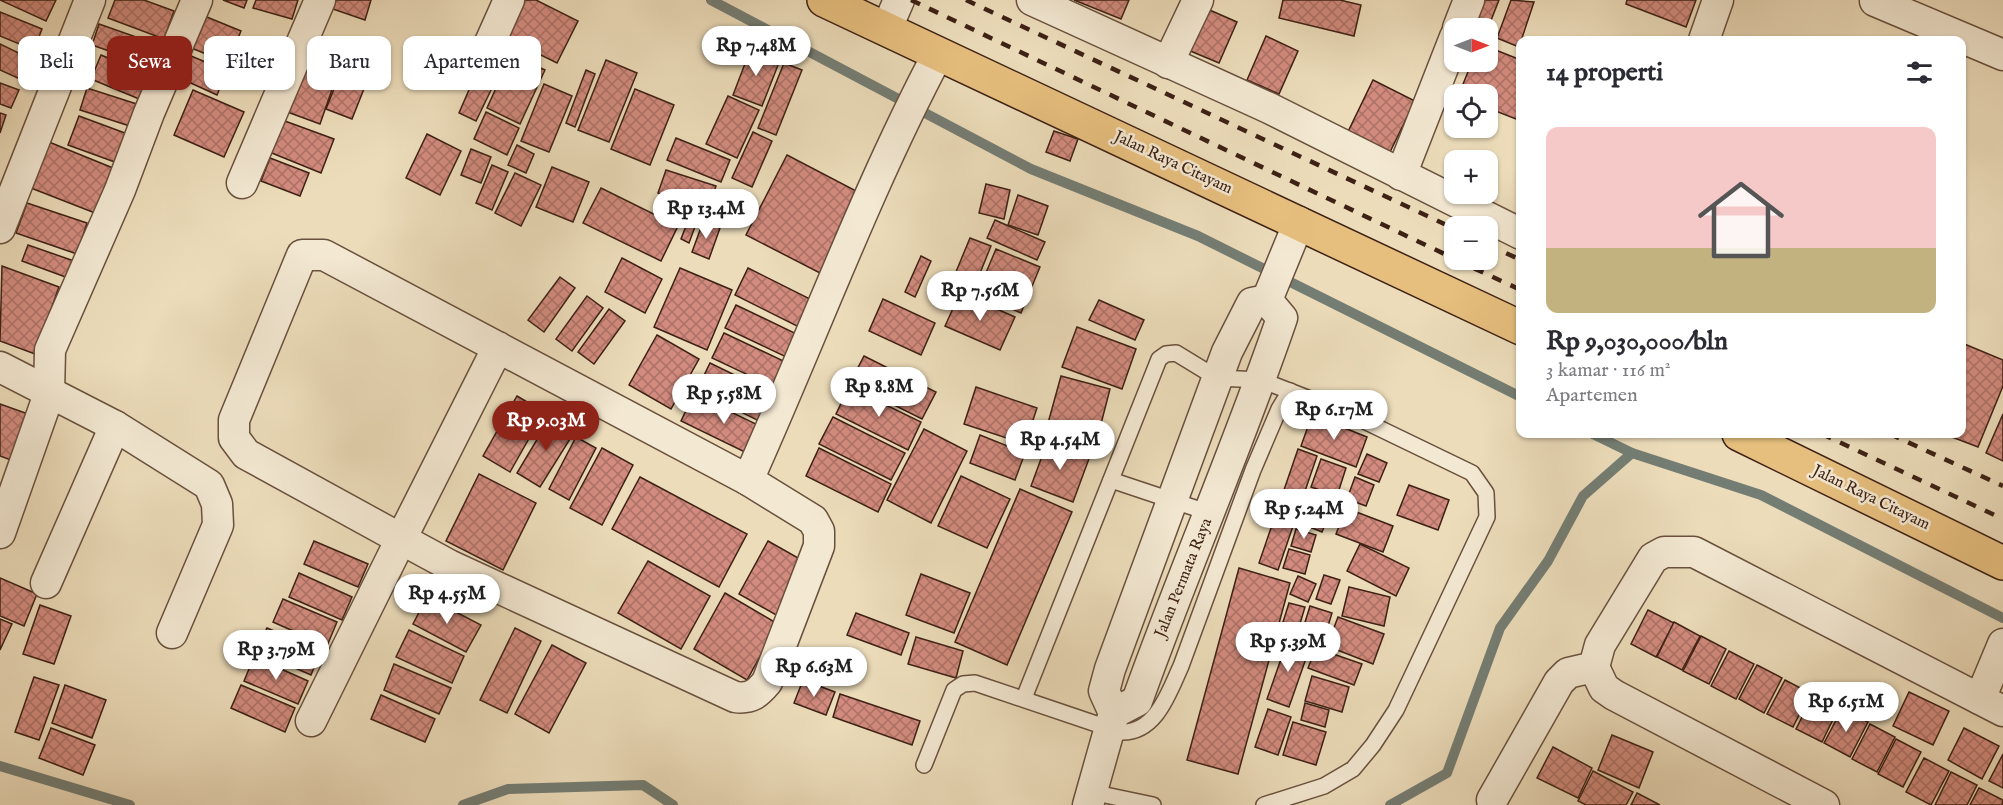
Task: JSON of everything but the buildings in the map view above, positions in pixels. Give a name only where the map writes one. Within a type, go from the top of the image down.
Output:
[{"type":"main road","name":"Jalan Raya Citayam","points":[[824,0],[886,30],[931,68],[1294,233],[1516,326]]},
{"type":"main road","name":"Jalan Raya Citayam","points":[[1747,438],[2003,563]]},
{"type":"street","points":[[0,228],[90,0]]},
{"type":"street","points":[[0,533],[49,394],[50,350],[120,190],[149,113],[197,0]]},
{"type":"street","points":[[242,183],[320,0]]},
{"type":"street","points":[[493,36],[509,0]]},
{"type":"street","points":[[886,30],[899,0]]},
{"type":"street","points":[[1032,0],[1269,108],[1516,232]]},
{"type":"street","points":[[1168,63],[1198,0]]},
{"type":"street","points":[[1462,18],[1469,0]]},
{"type":"street","points":[[1705,36],[1718,0]]},
{"type":"street","points":[[1875,1],[2001,45]]},
{"type":"street","points":[[1401,175],[1444,65]]},
{"type":"street","points":[[748,480],[896,136],[931,68]]},
{"type":"street","points":[[1090,798],[1112,721],[1104,691],[1107,680],[1171,502],[1227,352],[1252,303],[1269,293],[1294,233]]},
{"type":"street","points":[[302,255],[324,255],[498,347],[748,480],[813,520],[819,531],[819,546],[766,682],[757,694],[748,698],[724,692],[449,565],[246,454],[234,438],[234,420],[302,255]]},
{"type":"street","name":"Jalan Permata Raya","points":[[1112,721],[1137,701],[1167,618],[1261,380],[1282,318],[1269,293]]},
{"type":"street","points":[[311,721],[498,347]]},
{"type":"street","points":[[0,367],[115,426],[210,485],[217,504],[218,525],[172,633]]},
{"type":"street","points":[[46,583],[115,426]]},
{"type":"street","points":[[1824,805],[1604,688],[1593,666],[1600,645],[1653,558],[1664,552],[1694,552],[1991,705],[1997,656]]},
{"type":"street","points":[[1494,803],[1559,682],[1568,673],[1593,666]]},
{"type":"lane","points":[[1024,698],[1159,359],[1166,354],[1176,353],[1217,378],[1261,380],[1356,417],[1472,473],[1486,493],[1487,517],[1396,710],[1373,744],[1353,769],[1324,786],[1264,805]]},
{"type":"lane","points":[[924,765],[954,690],[963,684],[975,683],[1112,721],[1129,732],[1150,722],[1167,696],[1220,566],[1261,452],[1290,391]]},
{"type":"lane","points":[[1111,480],[1171,502],[1210,513]]},
{"type":"lane","points":[[1090,798],[1153,805]]},
{"type":"waterway","points":[[711,0],[1031,169],[1198,236],[1516,395]]},
{"type":"waterway","points":[[1601,438],[1632,453],[1761,495],[2003,618]]},
{"type":"waterway","points":[[1390,805],[1447,773],[1500,628],[1548,561],[1583,496],[1632,453]]},
{"type":"waterway","points":[[0,766],[130,805]]},
{"type":"waterway","points":[[463,805],[508,789],[643,785],[673,805]]},
{"type":"railway","points":[[911,0],[1444,254]]},
{"type":"railway","points":[[966,0],[1444,224]]},
{"type":"railway","points":[[1498,250],[1516,258]]},
{"type":"railway","points":[[1478,270],[1516,288]]},
{"type":"railway","points":[[1831,438],[2003,519]]},
{"type":"railway","points":[[1899,438],[2003,486]]}]
